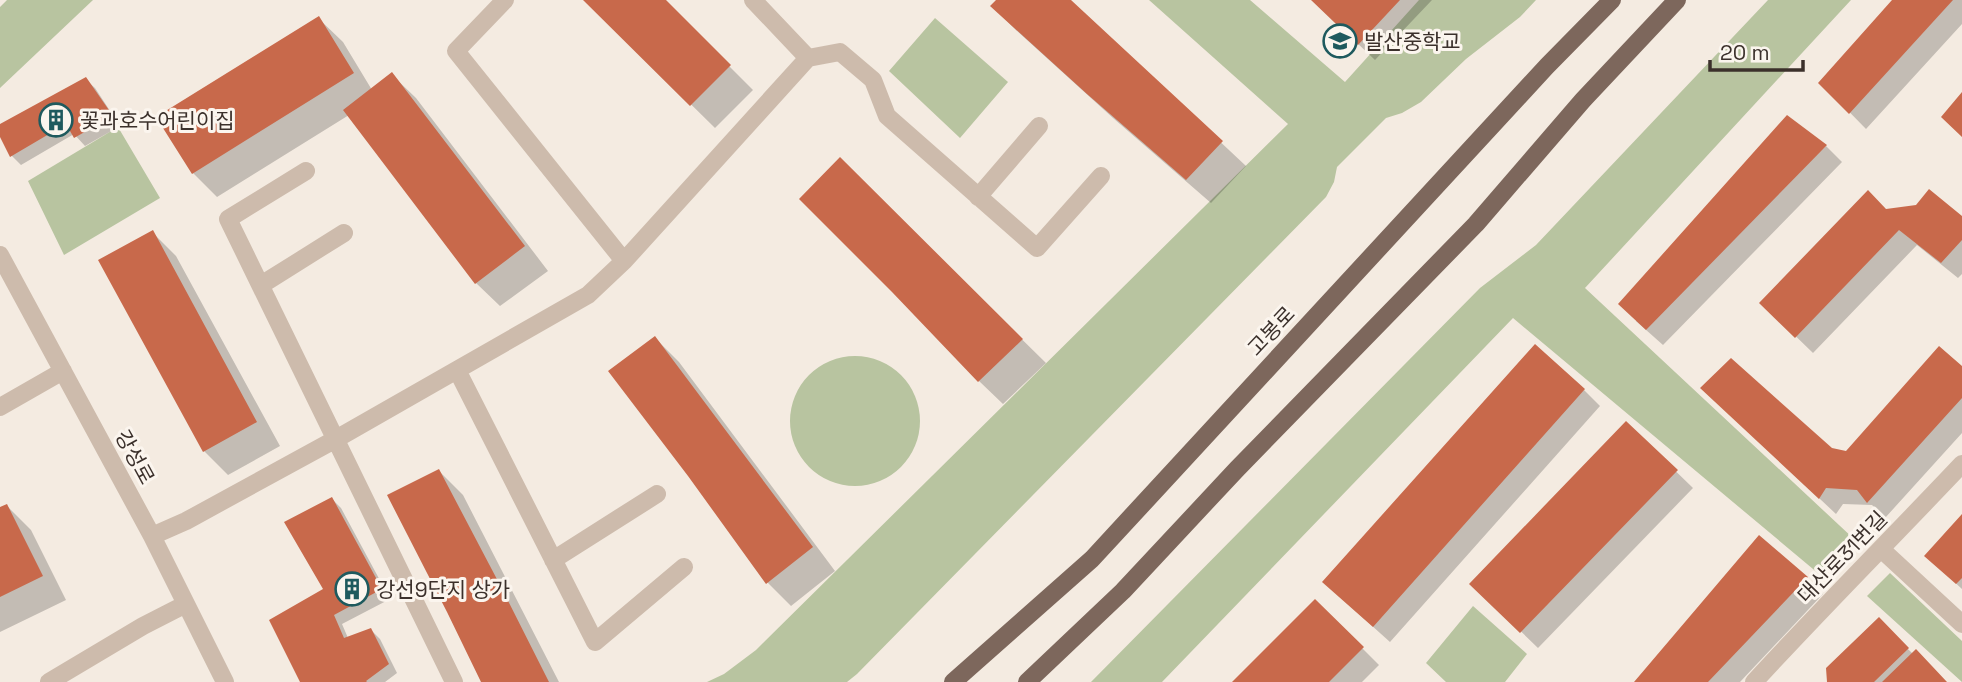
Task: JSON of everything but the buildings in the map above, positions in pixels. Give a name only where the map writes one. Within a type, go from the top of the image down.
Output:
[{"type":"main road","name":"고봉로","points":[[953,682],[1092,559],[1546,66],[1612,0]]},
{"type":"main road","points":[[1027,682],[1123,591],[1237,469],[1476,225],[1583,100],[1677,0]]},
{"type":"street","points":[[505,0],[456,51],[624,261]]},
{"type":"street","points":[[753,0],[808,58]]},
{"type":"street","points":[[152,536],[186,521],[336,439],[588,295],[624,261],[808,58],[839,52],[873,80],[887,116],[1037,248],[1101,176]]},
{"type":"street","points":[[978,197],[1040,126]]},
{"type":"street","points":[[306,172],[228,219],[454,682]]},
{"type":"street","points":[[261,285],[344,233]]},
{"type":"street","name":"강성로","points":[[0,256],[152,536],[225,682]]},
{"type":"street","points":[[457,370],[595,642],[684,567]]},
{"type":"street","points":[[0,407],[62,371]]},
{"type":"street","name":"대산로31번길","points":[[1763,679],[1858,570],[1962,464]]},
{"type":"street","points":[[554,561],[657,494]]},
{"type":"street","points":[[1881,549],[1962,624]]},
{"type":"street","points":[[49,682],[143,626],[186,604]]},
{"type":"green space","points":[[7,0],[93,0],[0,88],[0,7]]},
{"type":"green space","points":[[1149,0],[1250,0],[1345,82],[1419,0],[1536,0],[1520,17],[1466,59],[1421,102],[1402,113],[1386,118],[1337,167],[1334,182],[1326,197],[857,674],[847,682],[707,682],[724,674],[756,650],[1288,124]]},
{"type":"green space","points":[[1768,0],[1851,0],[1585,288],[1854,539],[1819,574],[1513,318],[1162,682],[1091,682],[1480,288],[1536,245]]},
{"type":"green space","points":[[935,18],[1008,82],[960,138],[889,71]]},
{"type":"green space","points":[[118,127],[160,198],[64,255],[28,181]]},
{"type":"green space","points":[[855,356],[880,361],[901,375],[915,396],[920,421],[915,446],[901,467],[880,481],[855,486],[830,481],[809,467],[795,446],[790,421],[795,396],[809,375],[830,361]]},
{"type":"green space","points":[[1890,573],[1962,641],[1962,682],[1867,596]]},
{"type":"green space","points":[[1473,606],[1527,654],[1505,682],[1446,682],[1426,663]]},
{"type":"place","name":"발산중학교","points":[[1340,41]]},
{"type":"place","name":"꽃과호수어린이집","points":[[56,120]]},
{"type":"place","name":"강선9단지 상가","points":[[352,589]]}]
